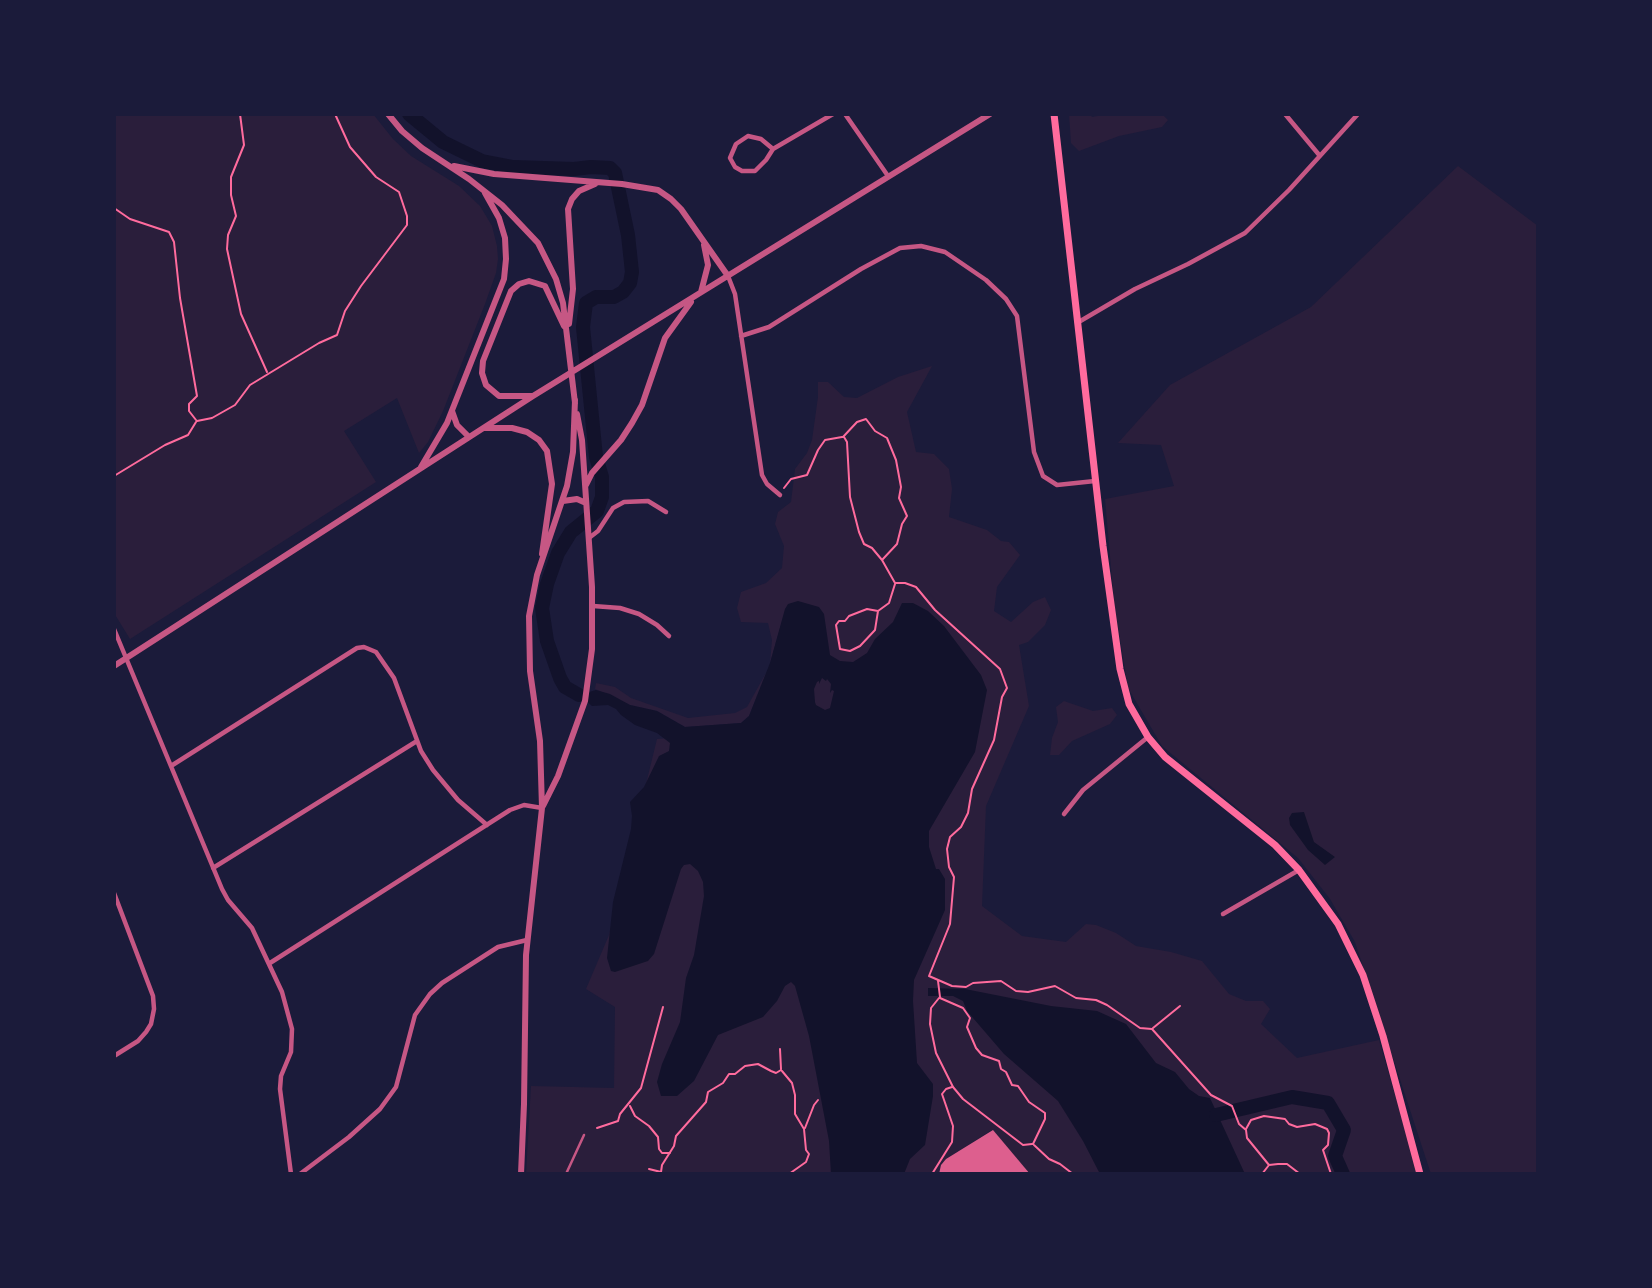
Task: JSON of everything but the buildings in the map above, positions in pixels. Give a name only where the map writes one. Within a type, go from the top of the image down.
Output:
[{"type":"main road","points":[[1054,114],[1095,481],[1120,669],[1129,704],[1147,737],[1165,757],[1247,821],[1299,870],[1338,924],[1363,975],[1383,1036],[1420,1174]]},
{"type":"street","points":[[388,114],[412,139],[482,188],[513,215],[544,254],[560,292],[582,440],[593,606],[589,679],[579,721],[558,776],[542,808]]},
{"type":"street","points":[[773,149],[761,139],[748,136],[736,144],[730,159],[735,167],[742,171],[755,171],[773,149],[832,114]]},
{"type":"street","points":[[845,114],[888,176]]},
{"type":"street","points":[[114,666],[533,396],[990,114]]},
{"type":"street","points":[[1285,114],[1320,156]]},
{"type":"street","points":[[1076,324],[1135,289],[1245,233],[1358,114]]},
{"type":"street","points":[[449,165],[503,175],[641,186],[665,194],[681,209],[728,276],[735,294],[762,475],[766,484],[780,495]]},
{"type":"street","points":[[568,335],[573,289],[568,209],[579,191],[604,183]]},
{"type":"street","points":[[420,469],[452,409],[501,288],[506,268],[502,227],[482,188]]},
{"type":"street","points":[[701,293],[708,265],[704,243]]},
{"type":"street","points":[[741,336],[769,327],[861,269],[900,248],[922,246],[945,252],[986,280],[1006,299],[1017,316],[1034,452],[1043,476],[1057,485],[1095,481]]},
{"type":"street","points":[[533,396],[499,396],[486,385],[482,373],[485,355],[515,287],[529,281],[545,286],[568,335]]},
{"type":"street","points":[[585,487],[638,414],[665,338],[694,298]]},
{"type":"street","points":[[521,1174],[527,940],[542,808],[540,741],[528,642],[530,606],[540,565],[563,501],[571,464],[575,400]]},
{"type":"street","points":[[452,409],[457,425],[469,437]]},
{"type":"street","points":[[484,428],[512,428],[527,432],[539,440],[550,457],[552,493],[540,565]]},
{"type":"street","points":[[563,501],[577,499],[586,503]]},
{"type":"street","points":[[589,538],[598,531],[613,508],[624,502],[648,501],[666,512]]},
{"type":"street","points":[[593,606],[620,608],[639,614],[669,636]]},
{"type":"street","points":[[114,629],[213,868],[228,900],[253,928],[282,992],[292,1029],[291,1052],[281,1076],[280,1089],[291,1174]]},
{"type":"street","points":[[171,766],[357,648],[364,647],[376,652],[394,678],[421,751],[445,786],[487,825]]},
{"type":"street","points":[[1064,814],[1083,790],[1147,737]]},
{"type":"street","points":[[213,868],[417,741]]},
{"type":"street","points":[[270,963],[519,806],[542,808]]},
{"type":"street","points":[[1223,914],[1299,870]]},
{"type":"street","points":[[114,893],[153,996],[154,1009],[146,1032],[138,1041],[114,1056]]},
{"type":"street","points":[[300,1174],[380,1109],[396,1087],[415,1015],[430,994],[442,983],[498,947],[527,940]]},
{"type":"lane","points":[[566,1174],[584,1135]]},
{"type":"path","points":[[240,114],[244,145],[231,177],[231,195],[236,216],[228,234],[227,249],[241,314],[268,374]]},
{"type":"path","points":[[114,476],[187,435],[197,421],[212,418],[235,405],[250,385],[319,342],[337,335],[345,311],[407,225],[407,216],[399,192],[376,177],[350,147],[335,114]]},
{"type":"path","points":[[114,208],[130,219],[169,232],[174,242],[180,298],[197,396],[189,404],[189,411],[197,421]]},
{"type":"path","points":[[780,495],[791,479],[807,475],[825,440],[843,437],[862,419],[866,419],[875,431],[887,438],[897,460],[901,487],[899,498],[907,516],[897,544],[882,560]]},
{"type":"path","points":[[843,437],[847,442],[850,497],[859,531],[864,544],[872,548],[882,560],[895,583],[889,603],[878,611],[875,630],[860,646],[850,650],[840,649],[836,625],[839,621],[867,609],[878,611]]},
{"type":"path","points":[[895,583],[916,587],[935,610],[1000,669],[1007,688],[1002,697],[994,740],[972,789],[968,813],[961,827],[950,837],[947,849],[949,867],[954,877],[950,924],[929,976],[952,986],[967,987],[973,982],[1001,981],[1016,991],[1028,992],[1055,986],[1076,998],[1096,1000],[1107,1005],[1140,1028],[1152,1029],[1211,1095],[1224,1100],[1232,1107],[1247,1138],[1269,1165]]},
{"type":"path","points":[[938,982],[940,998]]},
{"type":"path","points":[[940,998],[934,1001],[930,1024],[936,1053],[953,1087],[963,1099],[1023,1145],[1033,1144],[1049,1159],[1073,1174]]},
{"type":"path","points":[[940,998],[963,1008],[970,1018],[967,1027],[976,1048],[982,1055],[999,1061],[1012,1085],[1018,1086],[1030,1102],[1045,1113],[1045,1119],[1033,1144]]},
{"type":"path","points":[[1152,1029],[1180,1006]]},
{"type":"path","points":[[597,1128],[618,1121],[620,1114],[630,1105],[641,1088],[663,1007]]},
{"type":"path","points":[[780,1049],[781,1070],[792,1083],[795,1114],[804,1129],[806,1150],[809,1154],[806,1162],[789,1174]]},
{"type":"path","points":[[649,1169],[661,1171],[674,1146],[676,1136],[706,1102],[708,1092],[723,1083],[729,1074],[735,1074],[745,1066],[758,1064],[776,1073],[781,1070]]},
{"type":"path","points":[[932,1174],[952,1142],[953,1126],[942,1094],[953,1087]]},
{"type":"path","points":[[804,1129],[818,1100]]},
{"type":"path","points":[[630,1105],[635,1116],[649,1126],[658,1138],[662,1153],[670,1153]]},
{"type":"path","points":[[1245,1130],[1251,1120],[1264,1116],[1285,1119],[1297,1127],[1315,1124],[1327,1129],[1328,1144],[1323,1150],[1331,1174]]},
{"type":"path","points":[[1262,1174],[1269,1165],[1287,1164],[1300,1174]]},
{"type":"shaded area","points":[[114,114],[373,114],[411,156],[459,186],[480,206],[492,226],[498,259],[485,304],[443,411],[428,442],[419,453],[397,398],[344,431],[376,482],[130,639],[114,613]]},
{"type":"shaded area","points":[[1069,114],[1090,114],[1092,117],[1109,114],[1162,114],[1168,120],[1162,127],[1119,136],[1079,151],[1071,143]]},
{"type":"shaded area","points":[[1458,166],[1538,226],[1538,1174],[1431,1174],[1355,942],[1330,899],[1298,858],[1162,746],[1128,688],[1114,602],[1105,499],[1174,486],[1161,445],[1118,443],[1170,385],[1311,307]]},
{"type":"shaded area","points":[[932,366],[907,412],[916,452],[934,454],[949,469],[952,489],[949,517],[987,530],[1001,541],[1009,542],[1020,555],[997,587],[994,611],[1011,622],[1033,602],[1045,597],[1051,610],[1045,625],[1028,642],[1019,645],[1029,706],[986,806],[982,906],[1022,936],[1066,942],[1086,924],[1096,925],[1116,933],[1136,946],[1202,961],[1229,994],[1246,1001],[1263,1001],[1270,1009],[1261,1024],[1297,1058],[1379,1040],[1418,1174],[1030,1174],[992,1130],[946,1159],[939,1174],[526,1174],[531,1086],[614,1088],[615,1007],[586,989],[609,935],[657,739],[740,732],[793,678],[786,608],[770,663],[772,640],[768,623],[741,622],[737,608],[741,592],[766,583],[782,568],[784,546],[775,524],[778,512],[791,502],[795,469],[807,453],[812,440],[818,382],[828,382],[844,397],[857,398],[898,377]]},
{"type":"shaded area","points":[[798,601],[819,607],[824,614],[830,655],[840,661],[853,662],[867,653],[875,639],[893,622],[902,603],[913,603],[928,611],[944,626],[981,675],[987,690],[975,752],[929,831],[929,847],[936,869],[939,869],[945,879],[945,910],[914,980],[913,1001],[917,1063],[933,1084],[933,1096],[925,1145],[910,1159],[904,1174],[831,1174],[829,1141],[809,1036],[795,986],[791,982],[785,986],[777,1001],[763,1017],[718,1035],[694,1081],[677,1096],[661,1096],[657,1082],[680,1022],[686,978],[694,955],[704,896],[703,882],[698,871],[690,864],[681,869],[654,954],[648,961],[615,972],[611,971],[607,958],[613,902],[631,829],[630,802],[644,787],[659,756],[669,751],[670,743],[657,733],[635,725],[616,709],[608,705],[592,706],[579,695],[596,690],[610,694],[630,705],[657,711],[685,727],[741,723],[749,716],[770,663],[788,604]],"holes":[[[822,678],[826,681],[827,679],[831,684],[830,693],[834,691],[830,708],[825,710],[816,705],[814,689]]]},
{"type":"shaded area","points":[[766,673],[749,716],[741,723],[685,727],[657,711],[630,705],[595,689],[596,683],[615,687],[631,698],[688,718],[735,713],[747,707]]},
{"type":"shaded area","points":[[1064,701],[1093,711],[1112,708],[1117,715],[1110,724],[1072,741],[1059,755],[1050,755],[1058,722],[1056,707]]},
{"type":"shaded area","points":[[1304,812],[1314,842],[1335,857],[1325,865],[1308,850],[1290,825],[1289,818],[1292,813]]},
{"type":"shaded area","points":[[928,988],[965,989],[1051,1006],[1097,1011],[1126,1024],[1156,1063],[1175,1072],[1189,1089],[1199,1096],[1210,1098],[1245,1174],[1100,1174],[1058,1101],[1004,1054],[967,1011],[963,1001],[953,996],[928,996]]},
{"type":"waterway","points":[[409,114],[443,142],[482,161],[513,167],[610,168],[615,173],[628,235],[632,272],[630,283],[623,292],[614,297],[596,297],[586,303],[583,327],[596,457],[602,477],[602,497],[597,511],[571,532],[558,553],[542,608],[547,641],[560,678],[565,687],[579,695]]},
{"type":"waterway","points":[[1216,1115],[1292,1097],[1328,1103],[1344,1130],[1335,1156],[1343,1174]]}]
